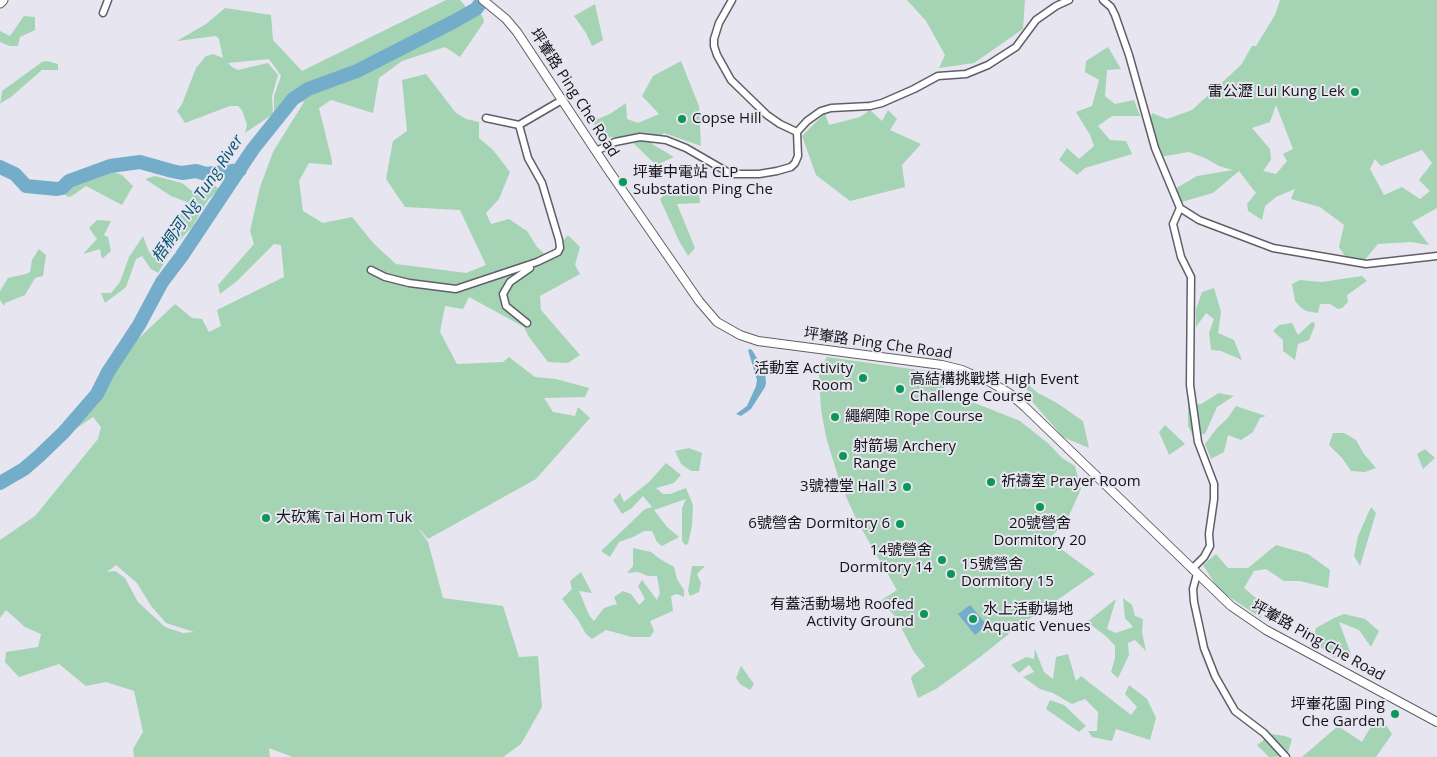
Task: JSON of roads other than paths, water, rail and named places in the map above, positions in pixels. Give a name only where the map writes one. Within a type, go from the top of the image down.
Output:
[{"type":"main road","points":[[0,3],[3,0]]},
{"type":"street","points":[[103,13],[108,0]]},
{"type":"street","name":"坪輋路 Ping Che Road","points":[[484,0],[517,32],[699,301],[708,313],[723,326],[740,336],[758,341],[942,365],[962,370],[990,382],[1009,393],[1025,407],[1231,606],[1266,630],[1437,722]]},
{"type":"street","points":[[732,0],[719,22],[714,39],[717,55],[731,80],[768,115],[780,124],[797,132]]},
{"type":"street","points":[[596,151],[615,142],[640,137],[666,140],[686,148],[732,174],[759,174],[777,171],[795,163],[798,156],[797,132],[807,121],[822,111],[831,108],[870,106],[882,103],[914,90],[938,76],[966,74],[988,65],[1016,48],[1036,20],[1069,0]]},
{"type":"street","points":[[1102,0],[1112,7],[1129,55],[1156,148],[1180,208],[1199,220],[1273,248],[1366,264],[1437,256]]},
{"type":"street","points":[[486,118],[519,126],[562,100]]},
{"type":"street","points":[[371,270],[385,277],[409,284],[456,289],[537,262],[555,254],[560,248],[559,240],[542,183],[528,158],[519,126]]},
{"type":"street","points":[[1180,208],[1173,224],[1181,257],[1191,277],[1190,385],[1198,442],[1214,484],[1210,546],[1195,572],[1194,602],[1204,648],[1215,676],[1235,711],[1264,734],[1286,757]]},
{"type":"street","points":[[527,323],[506,306],[503,294],[510,282],[537,262]]},
{"type":"water","points":[[750,349],[765,371],[766,383],[751,409],[741,416],[736,414],[747,406],[757,380],[748,350]]},
{"type":"water","points":[[970,605],[987,625],[975,635],[958,614]]},
{"type":"waterway","name":"梧桐河 Ng Tung River","points":[[0,483],[24,469],[39,456],[64,432],[97,394],[108,372],[139,325],[162,282],[181,257],[253,149],[293,99],[308,89],[357,71],[453,22],[476,9],[483,0]]},
{"type":"waterway","points":[[0,167],[15,174],[26,186],[57,189],[62,188],[69,181],[110,166],[140,162],[182,173],[196,171],[206,174],[240,170]]},
{"type":"place","name":"雷公瀝 Lui Kung Lek","points":[[1355,92]]},
{"type":"place","name":"Copse Hill","points":[[682,119]]},
{"type":"place","name":"坪輋中電站 CLP Substation Ping Che","points":[[623,182]]},
{"type":"place","name":"活動室 Activity Room","points":[[863,378]]},
{"type":"place","name":"高結構挑戰塔 High Event Challenge Course","points":[[900,389]]},
{"type":"place","name":"繩網陣 Rope Course","points":[[835,417]]},
{"type":"place","name":"射箭場 Archery Range","points":[[843,456]]},
{"type":"place","name":"祈禱室 Prayer Room","points":[[991,482]]},
{"type":"place","name":"3號禮堂 Hall 3","points":[[907,487]]},
{"type":"place","name":"20號營舍 Dormitory 20","points":[[1040,507]]},
{"type":"place","name":"大砍篤 Tai Hom Tuk","points":[[266,518]]},
{"type":"place","name":"6號營舍 Dormitory 6","points":[[900,524]]},
{"type":"place","name":"14號營舍 Dormitory 14","points":[[942,560]]},
{"type":"place","name":"15號營舍 Dormitory 15","points":[[951,574]]},
{"type":"place","name":"有蓋活動場地 Roofed Activity Ground","points":[[924,614]]},
{"type":"place","name":"水上活動場地 Aquatic Venues","points":[[973,619]]},
{"type":"place","name":"坪輋花園 Ping Che Garden","points":[[1395,714]]}]
